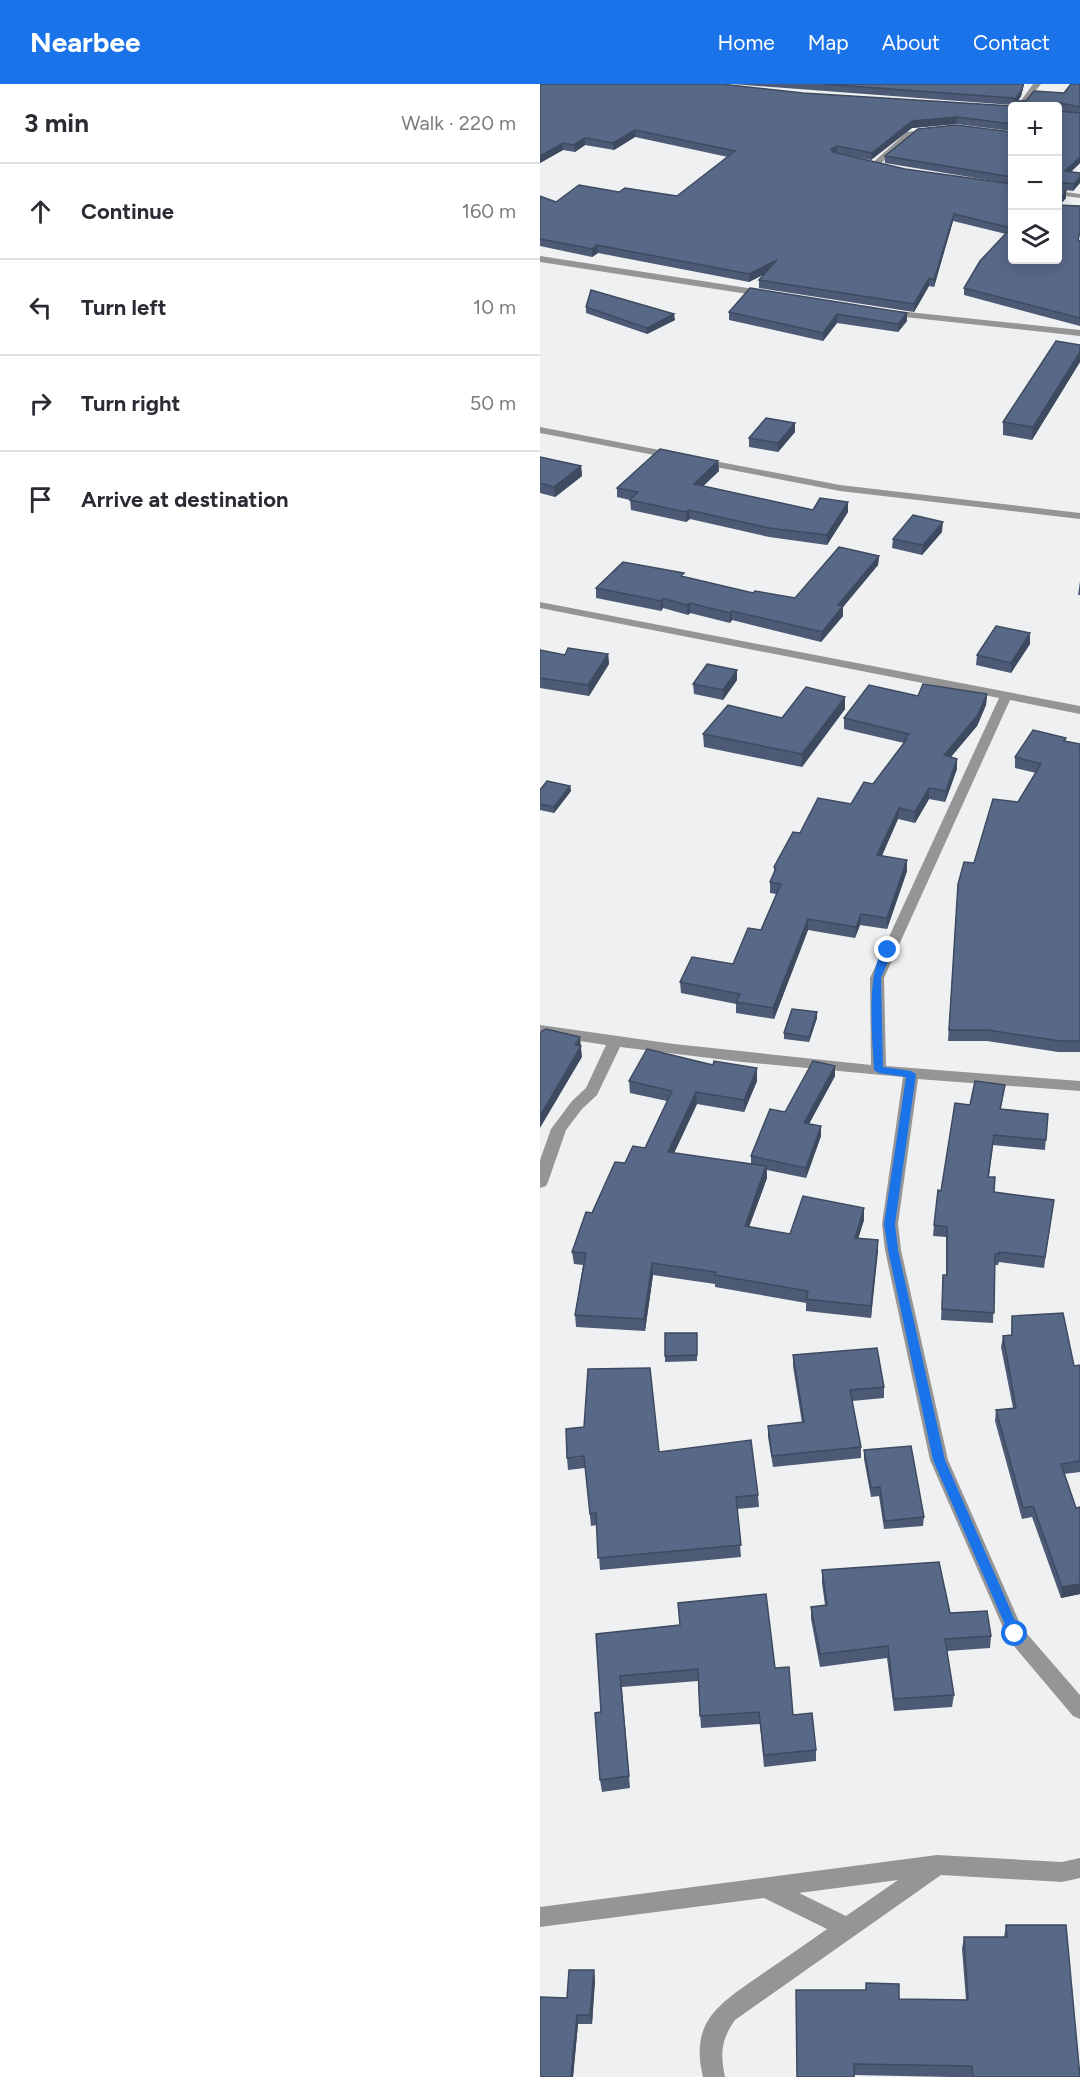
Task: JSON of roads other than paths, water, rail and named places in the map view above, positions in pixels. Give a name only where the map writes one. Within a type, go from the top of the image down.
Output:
[{"type":"street","points":[[1023,102],[1037,84]]},
{"type":"street","points":[[884,167],[869,164],[915,132],[947,129]]},
{"type":"street","points":[[1062,194],[1080,196]]},
{"type":"street","points":[[540,259],[775,295]]},
{"type":"street","points":[[879,311],[1080,333]]},
{"type":"street","points":[[540,430],[840,488],[1080,516]]},
{"type":"street","points":[[540,605],[1080,710]]},
{"type":"street","points":[[879,1070],[877,978],[1005,697]]},
{"type":"street","points":[[540,1030],[615,1042],[911,1074],[1080,1086]]},
{"type":"street","points":[[540,1182],[560,1128],[577,1105],[592,1091],[615,1042]]},
{"type":"street","points":[[911,1074],[890,1224],[893,1250],[939,1460],[1015,1634],[1080,1710]]},
{"type":"street","points":[[540,1917],[937,1865],[1062,1872],[1080,1868]]},
{"type":"street","points":[[714,2077],[708,2055],[712,2034],[727,2012],[937,1865]]},
{"type":"street","points":[[766,1888],[847,1928]]}]
